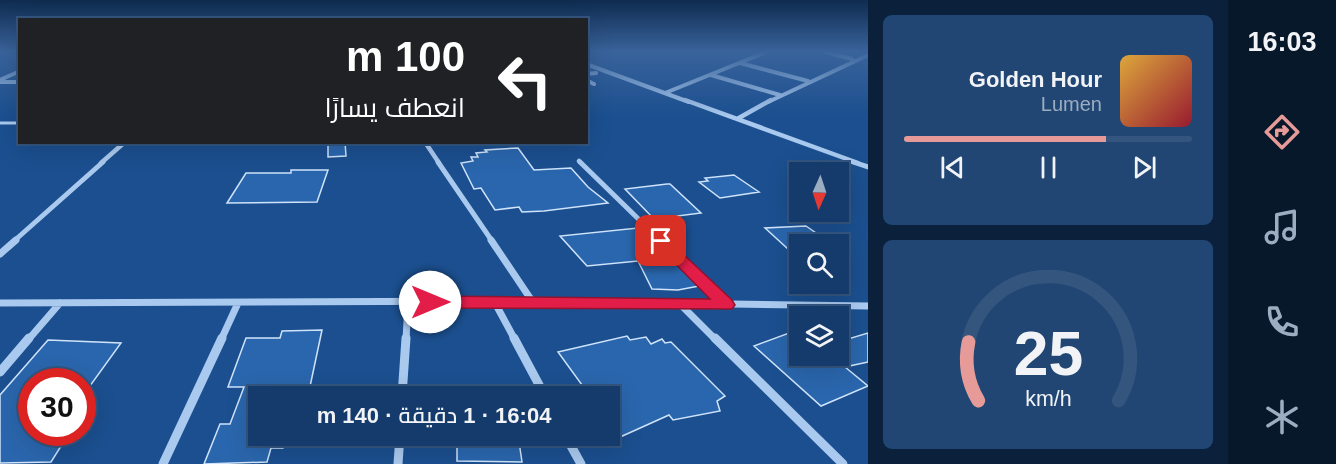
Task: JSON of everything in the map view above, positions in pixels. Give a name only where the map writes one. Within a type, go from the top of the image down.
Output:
[{"type":"street","points":[[0,81],[15,74]]},
{"type":"street","points":[[612,74],[868,167]]},
{"type":"street","points":[[664,93],[713,74]]},
{"type":"street","points":[[781,74],[809,81]]},
{"type":"street","points":[[737,119],[824,74]]},
{"type":"street","points":[[710,75],[780,95]]},
{"type":"street","points":[[0,81],[18,82]]},
{"type":"street","points":[[588,81],[594,84]]},
{"type":"street","points":[[0,254],[123,144]]},
{"type":"street","points":[[426,144],[532,301]]},
{"type":"street","points":[[579,161],[726,305]]},
{"type":"street","points":[[0,303],[532,301],[868,306]]},
{"type":"street","points":[[403,386],[408,302]]},
{"type":"street","points":[[494,302],[540,386]]},
{"type":"street","points":[[0,372],[60,303]]},
{"type":"street","points":[[163,464],[238,303]]},
{"type":"street","points":[[679,303],[843,464]]},
{"type":"street","points":[[398,464],[399,446]]},
{"type":"street","points":[[571,446],[581,464]]},
{"type":"lane","points":[[0,123],[18,123]]},
{"type":"building","points":[[328,144],[345,144],[346,156],[328,157]]},
{"type":"building","points":[[518,148],[534,170],[571,168],[588,187],[608,203],[544,211],[522,212],[519,207],[495,210],[481,188],[474,189],[461,163],[473,161],[471,157],[478,157],[476,153],[487,152],[485,150]]},
{"type":"building","points":[[291,170],[328,170],[317,202],[227,203],[246,173],[291,173]]},
{"type":"building","points":[[734,175],[759,192],[720,198],[699,182],[708,181],[705,178]]},
{"type":"building","points":[[670,184],[701,213],[654,219],[625,189]]},
{"type":"building","points":[[806,226],[818,234],[789,234],[789,250],[765,228]]},
{"type":"building","points":[[638,228],[656,250],[661,249],[699,286],[678,290],[652,289],[638,261],[587,266],[560,236]]},
{"type":"building","points":[[322,330],[310,386],[248,386],[248,446],[284,446],[283,448],[271,448],[267,462],[204,464],[220,424],[230,424],[244,387],[228,387],[246,338],[280,338],[282,331]]},
{"type":"building","points":[[789,333],[789,366],[849,366],[849,339],[868,333],[868,362],[845,367],[868,386],[821,406],[754,346]]},
{"type":"building","points":[[627,336],[630,340],[646,337],[651,344],[662,339],[665,343],[671,342],[725,396],[717,401],[720,411],[673,420],[669,415],[620,437],[620,386],[583,386],[558,352]]},
{"type":"building","points":[[48,340],[121,343],[96,378],[96,368],[24,368]]},
{"type":"building","points":[[18,374],[18,446],[61,446],[51,462],[0,463],[0,395]]},
{"type":"building","points":[[457,446],[520,446],[522,462],[457,461]]},
{"type":"route","points":[[430,302],[532,301],[726,305],[661,241]]}]
